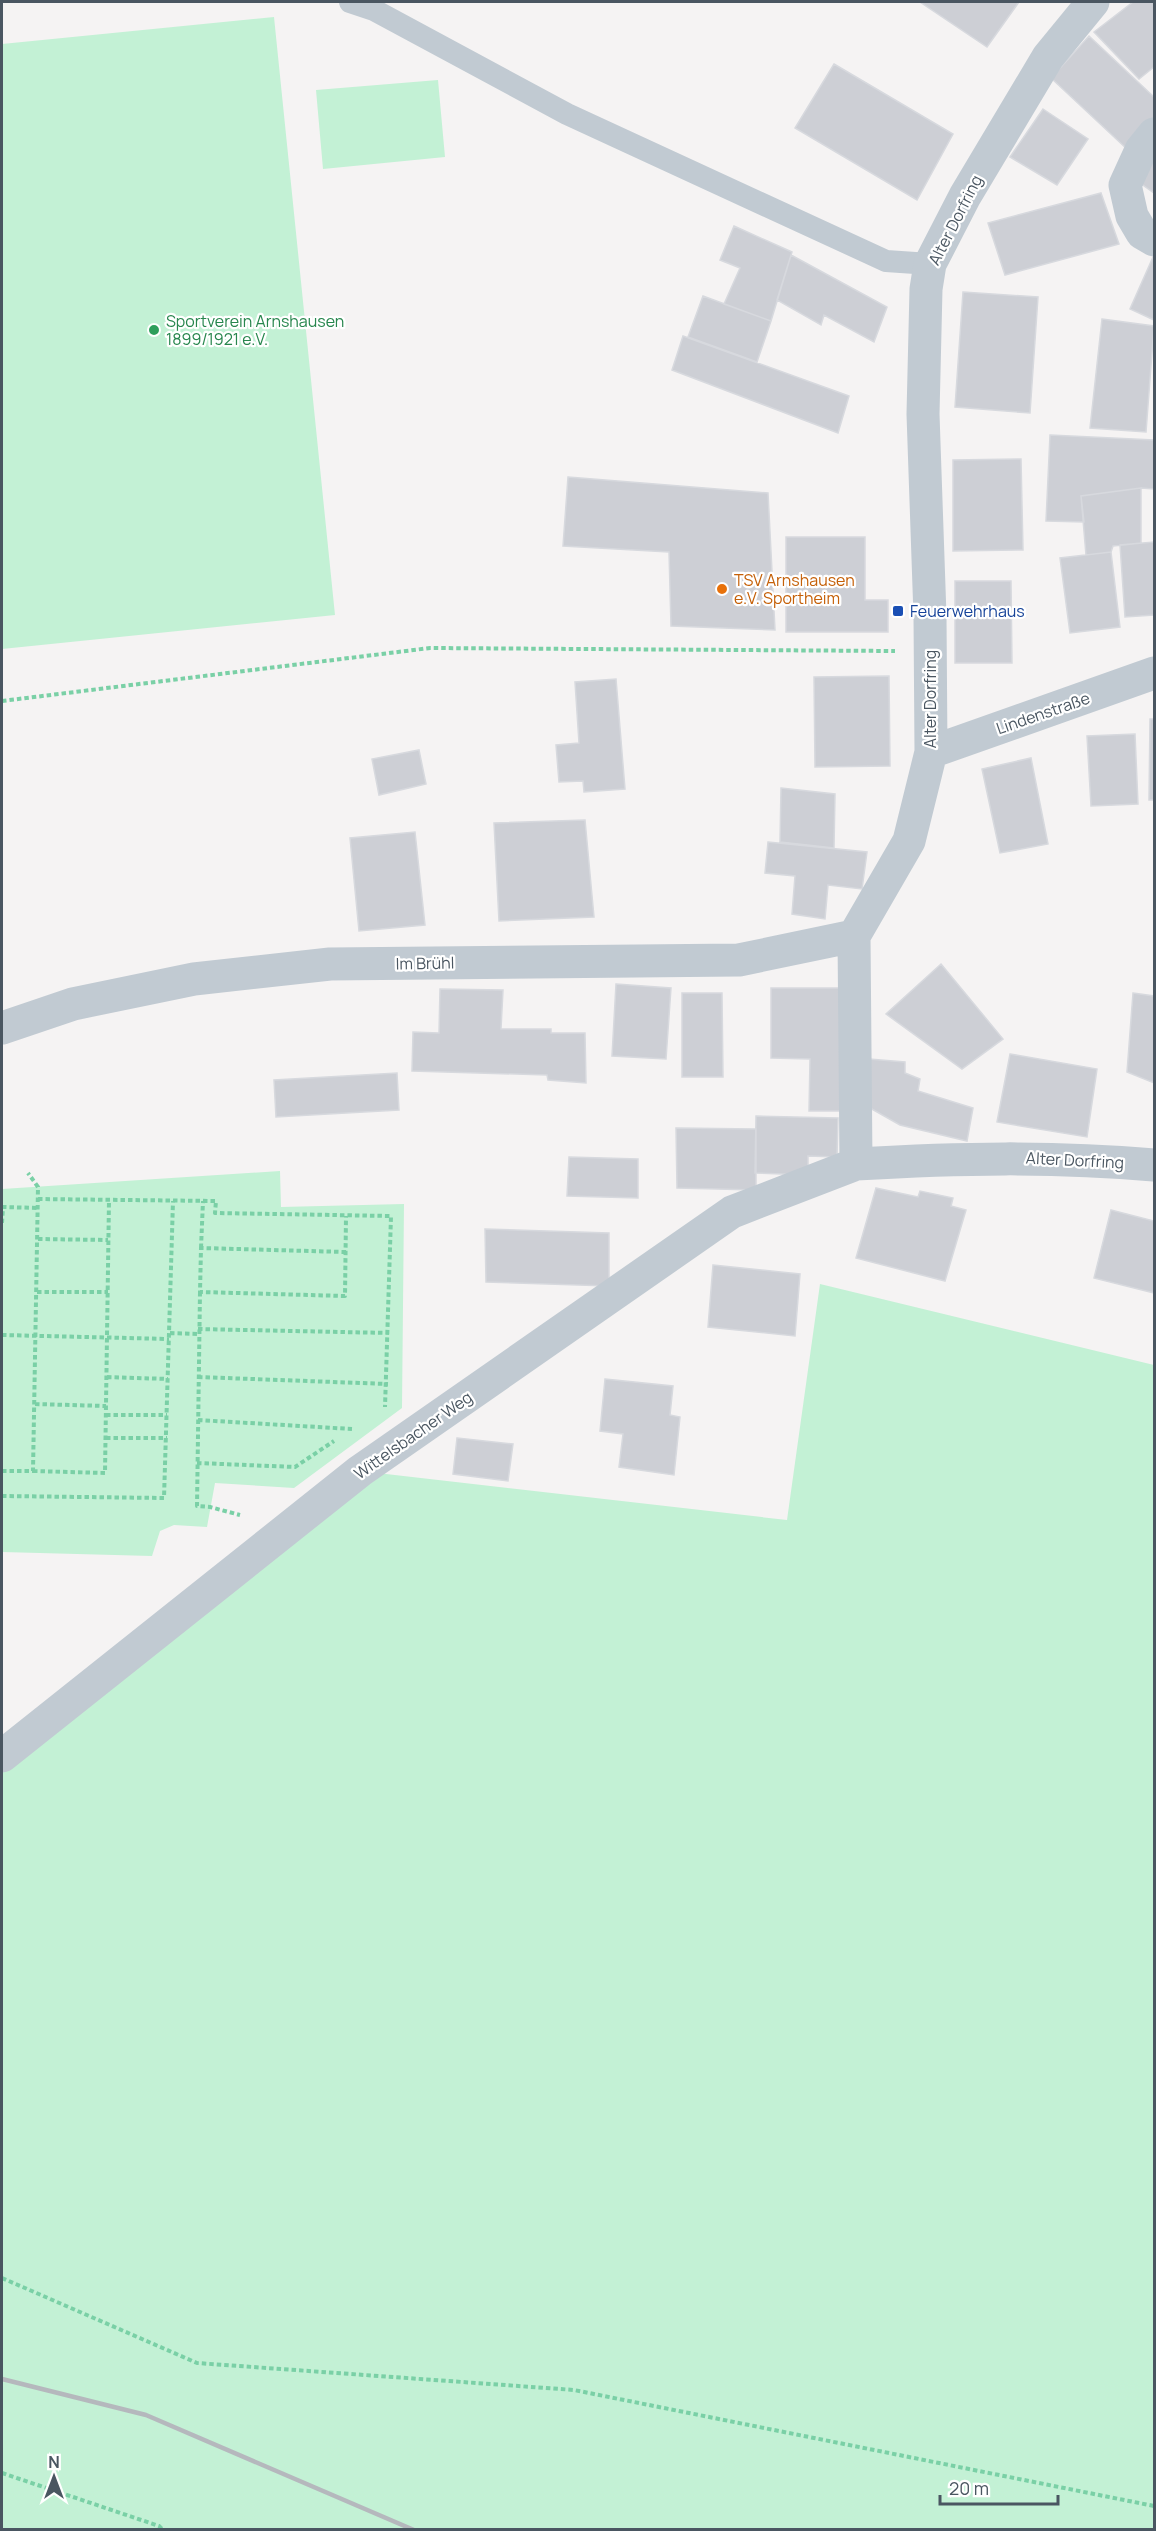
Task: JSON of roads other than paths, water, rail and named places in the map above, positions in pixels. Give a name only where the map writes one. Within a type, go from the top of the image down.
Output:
[{"type":"street","name":"Alter Dorfring","points":[[854,936],[919,838],[931,752],[931,651],[922,414],[926,289],[930,264],[965,196],[1048,57],[1093,2]]},
{"type":"street","points":[[1155,134],[1141,150],[1125,185],[1132,216],[1142,233],[1155,240]]},
{"type":"street","name":"Lindenstraße","points":[[931,752],[1155,674]]},
{"type":"street","points":[[854,936],[856,1164]]},
{"type":"street","name":"Im Brühl","points":[[2,1028],[73,1004],[194,979],[330,964],[739,960],[854,936]]},
{"type":"street","name":"Alter Dorfring","points":[[856,1164],[1021,1157],[1089,1159],[1155,1165]]},
{"type":"street","name":"Wittelsbacher Weg","points":[[2,1756],[360,1471],[732,1212],[856,1164]]},
{"type":"lane","points":[[350,2],[374,10],[567,114],[886,261],[930,264]]},
{"type":"railway","points":[[2,2379],[146,2415],[414,2530]]},
{"type":"place","name":"Sportverein Arnshausen 1899/1921 e.V.","points":[[154,330]]},
{"type":"place","name":"TSV Arnshausen e.V. Sportheim","points":[[722,589]]},
{"type":"place","name":"Feuerwehrhaus","points":[[898,611]]}]
